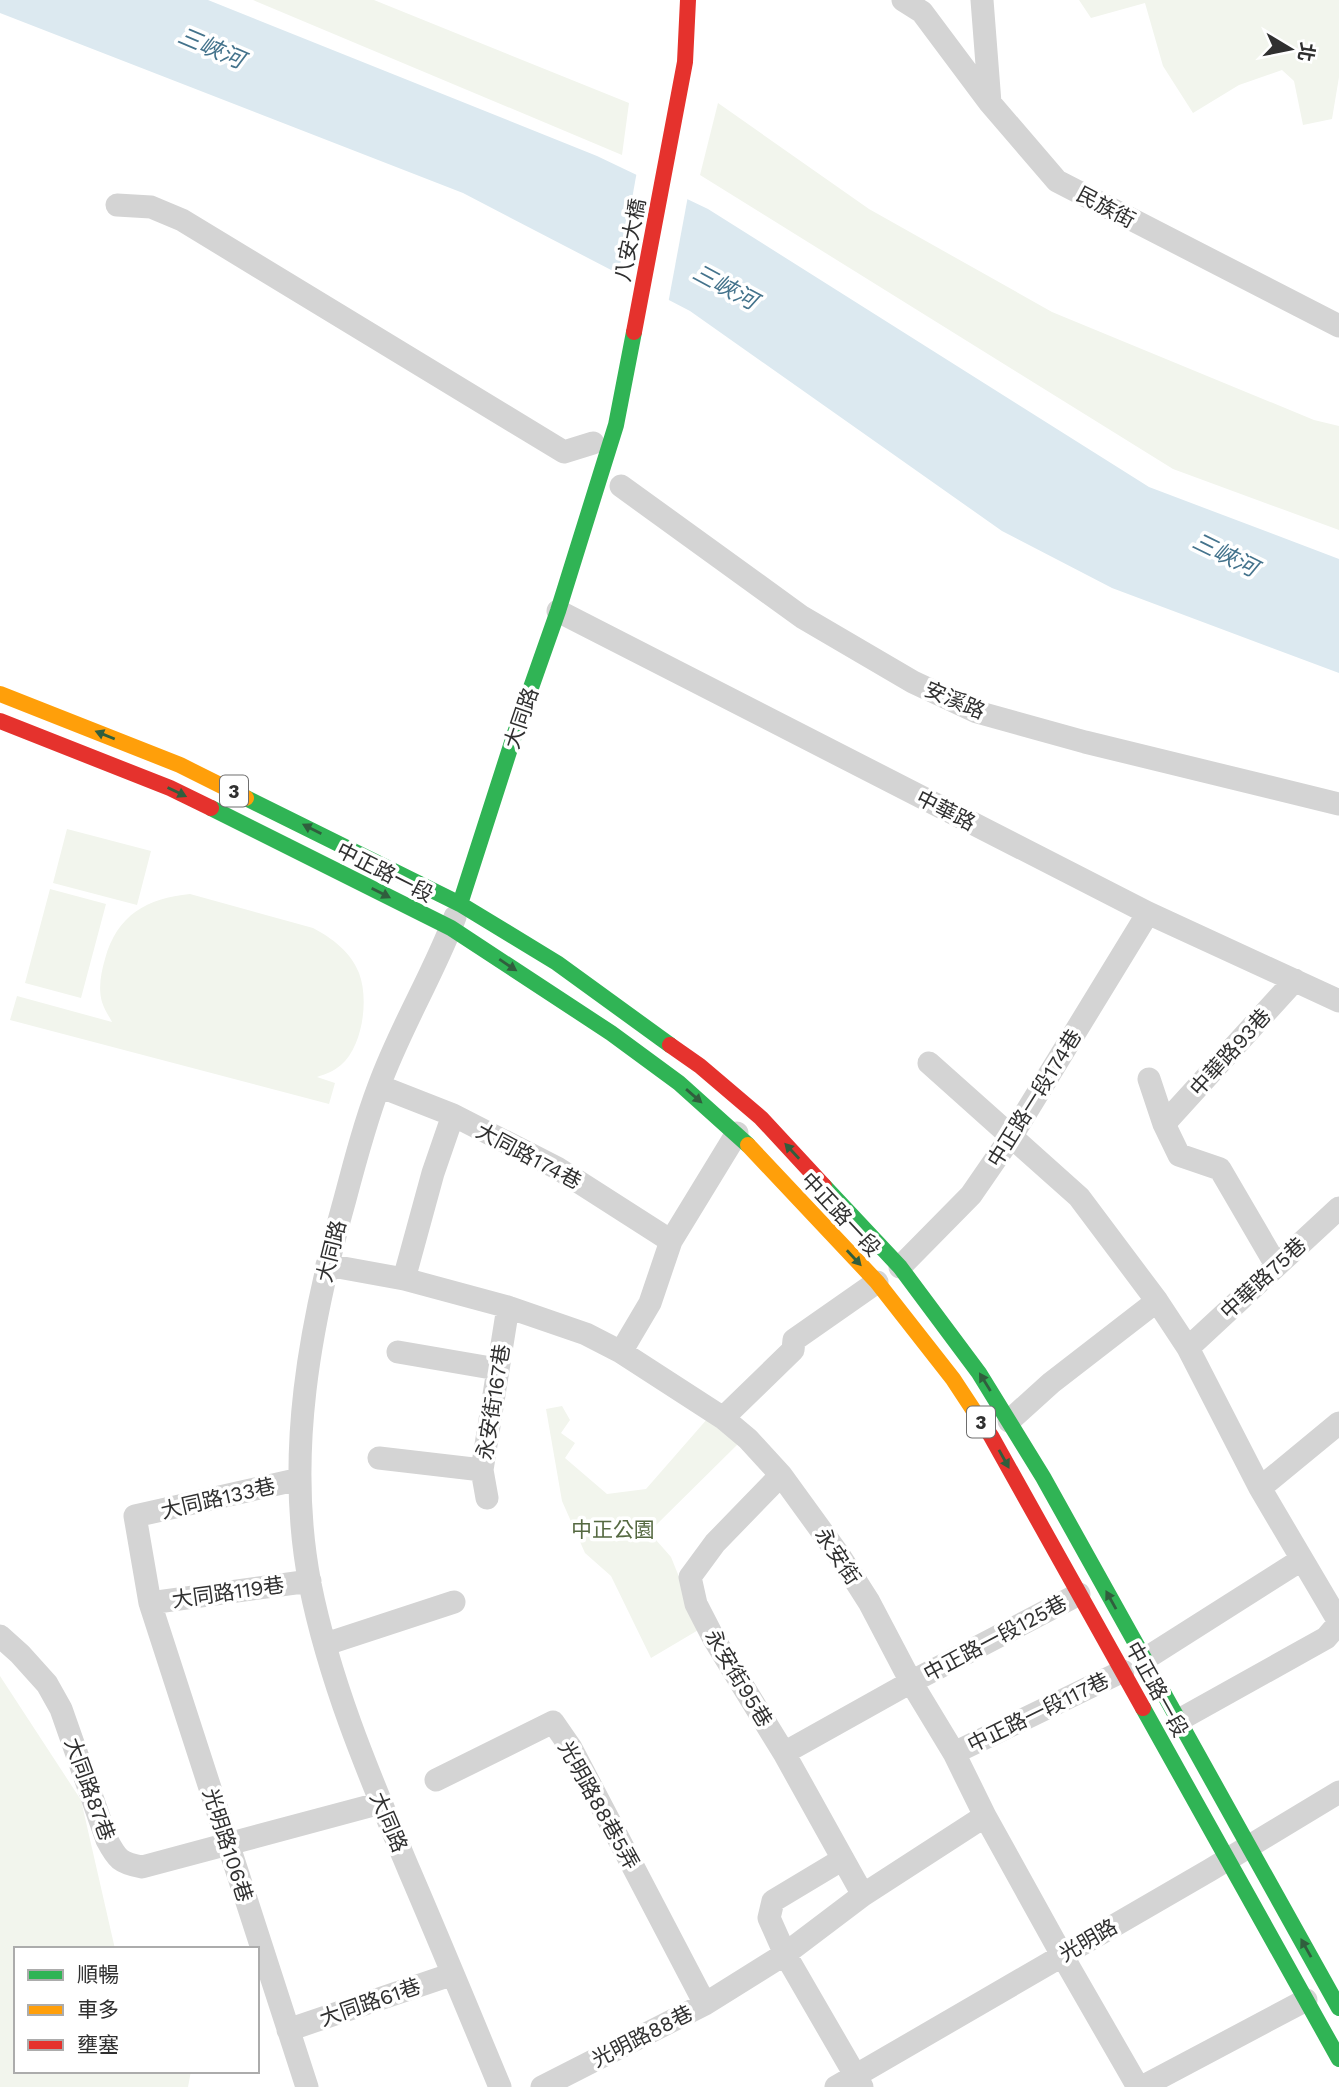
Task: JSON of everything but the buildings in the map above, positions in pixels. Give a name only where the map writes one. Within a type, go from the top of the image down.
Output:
[{"type":"main road","name":"八安大橋","points":[[616,425],[685,62],[688,0]]},
{"type":"main road","name":"大同路","points":[[460,904],[558,611],[616,425]]},
{"type":"main road","name":"中正路一段","points":[[0,694],[180,765],[460,904],[557,963],[700,1066],[761,1118],[900,1267],[979,1373],[1145,1659],[1339,2008]]},
{"type":"main road","name":"中正路一段","points":[[0,721],[170,788],[451,928],[621,1040],[679,1083],[737,1133],[877,1282],[953,1380],[991,1436],[1339,2059]]},
{"type":"street","points":[[982,0],[990,103]]},
{"type":"street","name":"民族街","points":[[912,4],[990,103],[1057,181],[1339,326]]},
{"type":"street","points":[[117,205],[151,207],[182,219],[564,452],[593,443]]},
{"type":"street","name":"安溪路","points":[[621,485],[802,617],[913,682],[977,712],[1098,745],[1339,804]]},
{"type":"street","name":"中華路","points":[[558,611],[1148,913],[1339,1000]]},
{"type":"street","name":"大同路","points":[[460,904],[379,1086],[359,1146],[327,1265],[315,1322],[303,1402],[300,1479],[310,1581],[349,1723],[500,2087]]},
{"type":"street","name":"中正路一段174巷","points":[[900,1267],[971,1195],[1011,1137],[1148,913]]},
{"type":"street","name":"中華路93巷","points":[[1164,1124],[1295,980]]},
{"type":"street","points":[[929,1063],[1079,1197],[1157,1301],[1188,1348],[1260,1488],[1339,1622],[1326,1638],[1179,1720]]},
{"type":"street","points":[[1149,1079],[1164,1124],[1180,1155],[1220,1169],[1276,1265]]},
{"type":"street","name":"大同路174巷","points":[[379,1086],[453,1115],[557,1168],[671,1241]]},
{"type":"street","points":[[404,1279],[433,1173],[453,1115]]},
{"type":"street","points":[[621,1352],[650,1303],[671,1241],[737,1133]]},
{"type":"street","name":"中華路75巷","points":[[1188,1348],[1339,1208]]},
{"type":"street","name":"永安街","points":[[327,1265],[404,1279],[508,1307],[586,1334],[621,1352],[723,1418],[748,1439],[781,1475],[839,1555],[861,1591],[954,1753],[985,1816],[1062,1955],[1140,2087]]},
{"type":"street","points":[[723,1418],[793,1349],[794,1340],[877,1282]]},
{"type":"street","points":[[1009,1421],[1051,1383],[1157,1301]]},
{"type":"street","name":"永安街167巷","points":[[487,1498],[482,1470],[508,1307]]},
{"type":"street","points":[[398,1352],[497,1369]]},
{"type":"street","points":[[1260,1488],[1339,1423]]},
{"type":"street","points":[[379,1458],[482,1470]]},
{"type":"street","name":"永安街95巷","points":[[781,1475],[715,1543],[690,1577],[696,1604],[714,1639],[784,1752],[863,1895]]},
{"type":"street","name":"大同路133巷","points":[[135,1516],[300,1479]]},
{"type":"street","name":"大同路119巷","points":[[135,1516],[150,1603],[310,1581]]},
{"type":"street","points":[[1145,1659],[1301,1560]]},
{"type":"street","name":"中正路一段125巷","points":[[784,1752],[1079,1594]]},
{"type":"street","points":[[326,1644],[454,1601]]},
{"type":"street","name":"光明路106巷","points":[[150,1603],[307,2087]]},
{"type":"street","name":"大同路87巷","points":[[0,1636],[47,1684],[61,1709],[107,1840],[116,1857],[126,1864],[142,1867],[381,1803]]},
{"type":"street","name":"中正路一段117巷","points":[[954,1753],[1123,1671]]},
{"type":"street","name":"光明路88巷5弄","points":[[436,1780],[553,1722],[571,1748],[705,2004]]},
{"type":"street","name":"光明路","points":[[851,2083],[1062,1955],[1339,1793]]},
{"type":"street","points":[[705,2004],[785,1954],[863,1895],[985,1816]]},
{"type":"street","points":[[843,1859],[773,1901],[769,1918],[851,2083]]},
{"type":"street","name":"大同路61巷","points":[[288,2030],[453,1974]]},
{"type":"street","points":[[1140,2087],[1306,2000]]},
{"type":"street","name":"光明路88巷","points":[[542,2087],[705,2004]]},
{"type":"green space","points":[[253,0],[374,0],[629,103],[622,155]]},
{"type":"green space","points":[[1079,0],[1339,0],[1339,77],[1332,119],[1303,125],[1294,81],[1282,70],[1239,85],[1193,113],[1163,66],[1145,3],[1091,18]]},
{"type":"green space","points":[[718,103],[869,209],[1052,312],[1314,420],[1339,426],[1339,530],[1173,469],[700,175]]},
{"type":"green space","points":[[67,829],[151,851],[137,905],[53,883]]},
{"type":"green space","points":[[50,889],[106,904],[81,998],[25,983]]},
{"type":"green space","points":[[190,894],[313,928],[334,941],[356,965],[364,996],[359,1034],[341,1065],[317,1077],[335,1083],[329,1104],[10,1020],[17,996],[112,1022],[102,1002],[100,986],[105,959],[117,931],[126,920],[147,905]]},
{"type":"green space","name":"中正公園","points":[[562,1406],[570,1420],[561,1433],[575,1443],[565,1458],[607,1494],[646,1489],[708,1418],[738,1444],[649,1532],[671,1557],[700,1629],[651,1658],[611,1576],[585,1553],[562,1501],[546,1409]]},
{"type":"green space","points":[[0,1676],[81,1800],[115,1947],[14,1947],[14,2073],[191,2073],[188,2087],[0,2087]]},
{"type":"water","name":"三峽河","points":[[0,0],[208,0],[597,156],[708,209],[1149,487],[1339,559],[1339,673],[1112,588],[1002,531],[690,311],[463,193],[0,13]]},
{"type":"pier","points":[[637,171],[688,196],[668,304],[618,277]]},
{"type":"traffic: fast","points":[[460,904],[558,611],[616,425],[634,332]]},
{"type":"traffic: fast","points":[[246,798],[460,904],[557,963],[670,1045]]},
{"type":"traffic: fast","points":[[211,808],[451,928],[611,1033],[679,1083],[748,1145]]},
{"type":"traffic: fast","points":[[824,1186],[900,1267],[979,1373],[1043,1477],[1339,2008]]},
{"type":"traffic: fast","points":[[1143,1708],[1339,2059]]},
{"type":"traffic: slow","points":[[0,694],[180,765],[246,798]]},
{"type":"traffic: slow","points":[[748,1145],[877,1282],[953,1379],[978,1417]]},
{"type":"traffic: jam","points":[[634,332],[685,62],[688,0]]},
{"type":"traffic: jam","points":[[0,721],[170,788],[211,808]]},
{"type":"traffic: jam","points":[[670,1045],[700,1066],[761,1118],[824,1186]]},
{"type":"traffic: jam","points":[[978,1417],[1143,1708]]}]
